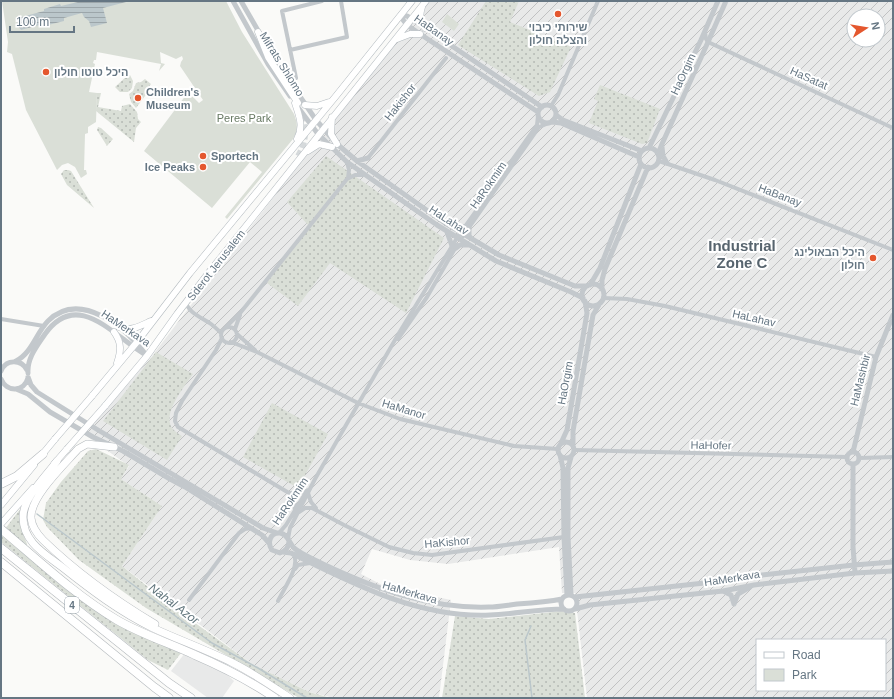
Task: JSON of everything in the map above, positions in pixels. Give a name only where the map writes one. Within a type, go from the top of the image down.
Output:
[{"type":"highway","points":[[114,447],[87,444],[78,449],[36,499],[32,509],[32,524],[37,534],[43,540],[82,574],[135,612],[183,640]]},
{"type":"highway","points":[[1,484],[16,476],[43,454]]},
{"type":"highway","points":[[57,461],[30,497],[26,506],[23,517],[25,530],[29,539],[42,552],[117,608],[153,628],[234,663],[290,698]]},
{"type":"highway","points":[[1,530],[67,584],[117,620],[244,678],[275,698]]},
{"type":"highway","name":"4","points":[[1,548],[169,683],[191,698]]},
{"type":"highway","name":"4","points":[[1,562],[169,698]]},
{"type":"main road","name":"Sderot Jerusalem","points":[[1,505],[135,344],[412,1]]},
{"type":"main road","points":[[424,3],[420,14],[420,19],[425,28]]},
{"type":"main road","name":"Sderot Jerusalem","points":[[1,524],[8,514],[57,461],[148,356],[186,302],[298,159],[424,3]]},
{"type":"main road","points":[[258,32],[268,57],[296,103],[301,126],[299,136],[291,151]]},
{"type":"main road","points":[[392,42],[403,36],[420,34]]},
{"type":"main road","points":[[305,105],[323,105],[336,96]]},
{"type":"main road","points":[[298,159],[319,144],[334,146],[332,117]]},
{"type":"main road","points":[[116,366],[121,348],[117,330],[132,329],[153,320]]},
{"type":"street","name":"Mifrats Shlomo","points":[[233,1],[268,64],[318,134]]},
{"type":"street","name":"Mifrats Shlomo","points":[[241,1],[275,60],[305,105],[323,128]]},
{"type":"street","points":[[296,78],[282,11],[322,1]]},
{"type":"street","points":[[290,50],[347,37],[341,1]]},
{"type":"street","points":[[551,106],[558,95],[598,1]]},
{"type":"street","name":"HaOrgim","points":[[649,148],[718,1]]},
{"type":"street","name":"HaOrgim","points":[[658,154],[726,1]]},
{"type":"street","name":"HaBanay","points":[[400,16],[407,16],[412,19],[542,107]]},
{"type":"street","name":"HaBanay","points":[[400,16],[407,24],[420,34],[538,114]]},
{"type":"street","points":[[705,31],[706,39],[709,40]]},
{"type":"street","name":"HaSatat","points":[[709,40],[717,46],[893,128]]},
{"type":"street","points":[[444,50],[446,58],[454,57]]},
{"type":"street","name":"Hakishor","points":[[368,158],[446,58]]},
{"type":"street","points":[[639,157],[561,123],[543,122],[538,114],[542,107],[546,105],[551,106],[555,110],[556,115],[563,120],[642,151]]},
{"type":"street","name":"HaRokmim","points":[[288,540],[290,528],[297,511],[358,403],[395,342],[427,297],[467,226],[537,125],[538,114]]},
{"type":"street","points":[[550,123],[556,115]]},
{"type":"street","name":"HaRokmim","points":[[467,226],[539,127],[550,123]]},
{"type":"street","name":"HaLahav","points":[[323,128],[334,146],[347,162],[448,229],[461,236],[471,239],[499,255],[575,286],[588,286]]},
{"type":"street","name":"HaLahav","points":[[318,134],[448,229]]},
{"type":"street","points":[[662,144],[663,156],[667,163]]},
{"type":"street","points":[[641,164],[648,167],[654,166],[659,161],[658,154],[655,149],[649,148],[642,151],[639,157],[641,164],[600,268],[588,286],[583,290],[584,300],[592,305],[600,303],[603,298],[602,280],[605,270],[648,167]]},
{"type":"street","points":[[356,161],[368,158],[367,162],[369,170]]},
{"type":"street","name":"HaBanay","points":[[659,161],[715,180],[893,250]]},
{"type":"street","points":[[347,162],[349,170],[347,179]]},
{"type":"street","points":[[221,333],[241,312],[347,179],[355,175],[365,175]]},
{"type":"street","points":[[469,245],[454,247],[448,229],[457,229],[467,226],[471,239]]},
{"type":"street","name":"HaLahav","points":[[461,236],[469,245],[496,261],[571,292],[584,300]]},
{"type":"street","points":[[588,286],[598,285],[602,289]]},
{"type":"street","name":"HaLahav","points":[[603,298],[627,299],[665,306],[876,357]]},
{"type":"street","name":"HaOrgim","points":[[561,443],[567,430],[586,313],[584,300]]},
{"type":"street","points":[[186,302],[190,310],[213,325],[221,333],[222,338],[226,342]]},
{"type":"street","name":"HaOrgim","points":[[573,444],[573,431],[593,314],[600,303]]},
{"type":"street","name":"HaMerkava","points":[[16,361],[24,356],[48,321],[64,310],[76,308],[100,314],[148,356]]},
{"type":"street","points":[[177,314],[184,310],[190,310]]},
{"type":"street","points":[[216,350],[226,342],[231,342],[235,339],[241,312]]},
{"type":"street","name":"HaMerkava","points":[[28,375],[29,364],[33,353],[52,325],[61,318],[73,315],[85,316],[117,330]]},
{"type":"street","name":"HaMashbir","points":[[853,452],[876,357],[893,315]]},
{"type":"street","points":[[1,319],[44,326]]},
{"type":"street","points":[[213,325],[225,328],[231,327],[236,332]]},
{"type":"street","name":"HaManor","points":[[236,332],[256,352]]},
{"type":"street","points":[[222,338],[176,413],[175,421],[178,427],[289,493],[294,499],[297,511],[308,507],[318,510]]},
{"type":"street","name":"HaManor","points":[[231,342],[256,352],[358,403],[400,419],[514,446],[559,452]]},
{"type":"street","points":[[1,371],[4,362],[16,361],[24,365],[31,385],[37,392],[263,528],[285,535],[288,540],[288,548],[283,552],[274,552],[265,538],[185,486],[93,437],[50,412],[28,394],[5,386],[1,379]]},
{"type":"street","points":[[16,389],[25,384],[28,375]]},
{"type":"street","points":[[571,595],[562,599],[561,604],[564,609],[570,611],[575,609],[578,603],[571,595],[564,537],[563,468],[559,452],[561,443],[567,441],[573,444],[575,450],[568,468],[568,537],[571,595]]},
{"type":"street","name":"HaHofer","points":[[575,450],[847,457]]},
{"type":"street","points":[[559,452],[567,458],[571,457]]},
{"type":"street","points":[[853,465],[848,463],[847,457],[849,453],[853,452],[857,454],[859,458]]},
{"type":"street","points":[[859,458],[893,457]]},
{"type":"street","points":[[853,465],[857,463],[859,458]]},
{"type":"street","points":[[853,465],[855,573]]},
{"type":"street","points":[[289,493],[308,492]]},
{"type":"street","name":"HaKishor","points":[[308,492],[311,502],[318,510],[344,525],[389,547],[413,553],[432,555],[564,537]]},
{"type":"street","name":"HaRokmim","points":[[278,533],[297,511]]},
{"type":"street","points":[[237,519],[239,533]]},
{"type":"street","points":[[189,600],[239,533],[245,529],[252,529]]},
{"type":"street","points":[[269,544],[270,538],[278,533]]},
{"type":"street","name":"HaMerkava","points":[[288,540],[295,549],[358,580],[402,596],[420,600],[450,605],[490,607],[548,602],[562,599]]},
{"type":"street","name":"HaMerkava","points":[[283,552],[294,555],[365,589],[410,605],[441,611],[490,615],[548,609],[564,609]]},
{"type":"street","points":[[278,601],[294,569],[296,563],[294,555]]},
{"type":"street","name":"HaMerkava","points":[[571,595],[723,581],[753,576],[893,562]]},
{"type":"street","points":[[294,569],[298,565],[310,563]]},
{"type":"street","name":"HaMerkava","points":[[575,609],[590,605],[723,591],[754,585],[855,573],[893,571]]},
{"type":"street","points":[[723,591],[730,595],[734,604],[738,594],[754,585]]},
{"type":"shaded area","points":[[82,1],[130,1],[103,8],[107,23],[91,27],[89,21],[82,13],[64,18],[64,21],[48,25],[47,23],[21,30],[17,25],[18,18],[44,11],[44,9],[60,4],[61,6]]},
{"type":"shaded area","points":[[429,1],[893,1],[893,698],[587,698],[575,593],[562,593],[559,547],[448,564],[410,560],[372,549],[361,574],[384,586],[451,600],[439,698],[334,698],[309,692],[252,664],[122,566],[162,506],[121,479],[129,466],[84,434],[149,360],[334,118]]},
{"type":"shaded area","points":[[185,653],[223,671],[234,681],[222,698],[208,698],[171,671]]},
{"type":"green space","name":"Peres Park","points":[[2,1],[226,1],[242,32],[294,114],[297,127],[295,136],[227,219],[225,217],[262,172],[250,162],[212,208],[144,151],[186,95],[190,94],[199,103],[203,100],[180,66],[183,59],[182,56],[176,59],[160,52],[161,63],[165,64],[159,71],[161,64],[97,52],[96,60],[94,60],[93,63],[95,64],[89,92],[97,93],[96,122],[88,127],[88,133],[85,134],[84,170],[86,170],[87,174],[81,178],[75,167],[68,163],[62,165],[57,170],[26,110],[12,54],[7,52],[8,42]]},
{"type":"green space","points":[[486,1],[519,1],[510,22],[571,47],[550,92],[539,96],[458,45]]},
{"type":"green space","points":[[447,14],[459,24],[454,31],[442,22]]},
{"type":"green space","points":[[128,75],[130,75],[133,81],[132,88],[128,92],[120,92],[115,87]]},
{"type":"green space","points":[[145,79],[151,84],[146,90],[148,92],[136,108],[131,102],[129,94],[133,91],[136,83]]},
{"type":"green space","points":[[600,85],[660,109],[647,143],[642,144],[589,123],[598,101],[594,99]]},
{"type":"green space","points":[[97,93],[101,93],[98,107],[121,111],[122,106],[130,104],[137,112],[138,119],[141,122],[136,128],[134,142],[96,111]]},
{"type":"green space","points":[[98,127],[113,139],[107,146],[97,130]]},
{"type":"green space","points":[[326,156],[444,238],[406,313],[330,263],[298,306],[267,283],[308,225],[287,202]]},
{"type":"green space","points":[[64,170],[71,171],[94,208],[67,185],[61,174]]},
{"type":"green space","points":[[156,352],[193,374],[180,392],[172,407],[170,422],[172,428],[182,436],[167,460],[103,421]]},
{"type":"green space","points":[[272,403],[328,434],[298,488],[243,457]]},
{"type":"green space","points":[[96,449],[129,465],[121,479],[162,506],[122,566],[173,607],[252,664],[309,692],[331,698],[299,698],[146,608],[79,560],[47,527],[43,520],[46,503],[61,482],[88,451]]},
{"type":"green space","points":[[21,508],[22,531],[27,547],[5,529]]},
{"type":"green space","points":[[1,534],[104,615],[181,653],[168,670],[148,660],[1,542]]},
{"type":"green space","points":[[562,611],[575,613],[585,698],[442,698],[455,616],[489,619]]},
{"type":"waterway","name":"Nahal Azor","points":[[37,514],[212,643],[258,668],[307,698]]},
{"type":"waterway","points":[[531,626],[525,640],[532,698]]},
{"type":"tunnel","points":[[298,156],[301,151],[305,135],[302,113]]},
{"type":"place","name":"שירותי כיבוי והצלה חולון","points":[[558,14]]},
{"type":"place","name":"היכל טוטו חולון","points":[[46,72]]},
{"type":"place","name":"Children's Museum","points":[[138,98]]},
{"type":"place","name":"Sportech","points":[[203,156]]},
{"type":"place","name":"Ice Peaks","points":[[203,167]]},
{"type":"place","name":"היכל הבאולינג חולון","points":[[873,258]]},
{"type":"district","name":"Industrial Zone C","points":[[742,254]]}]
